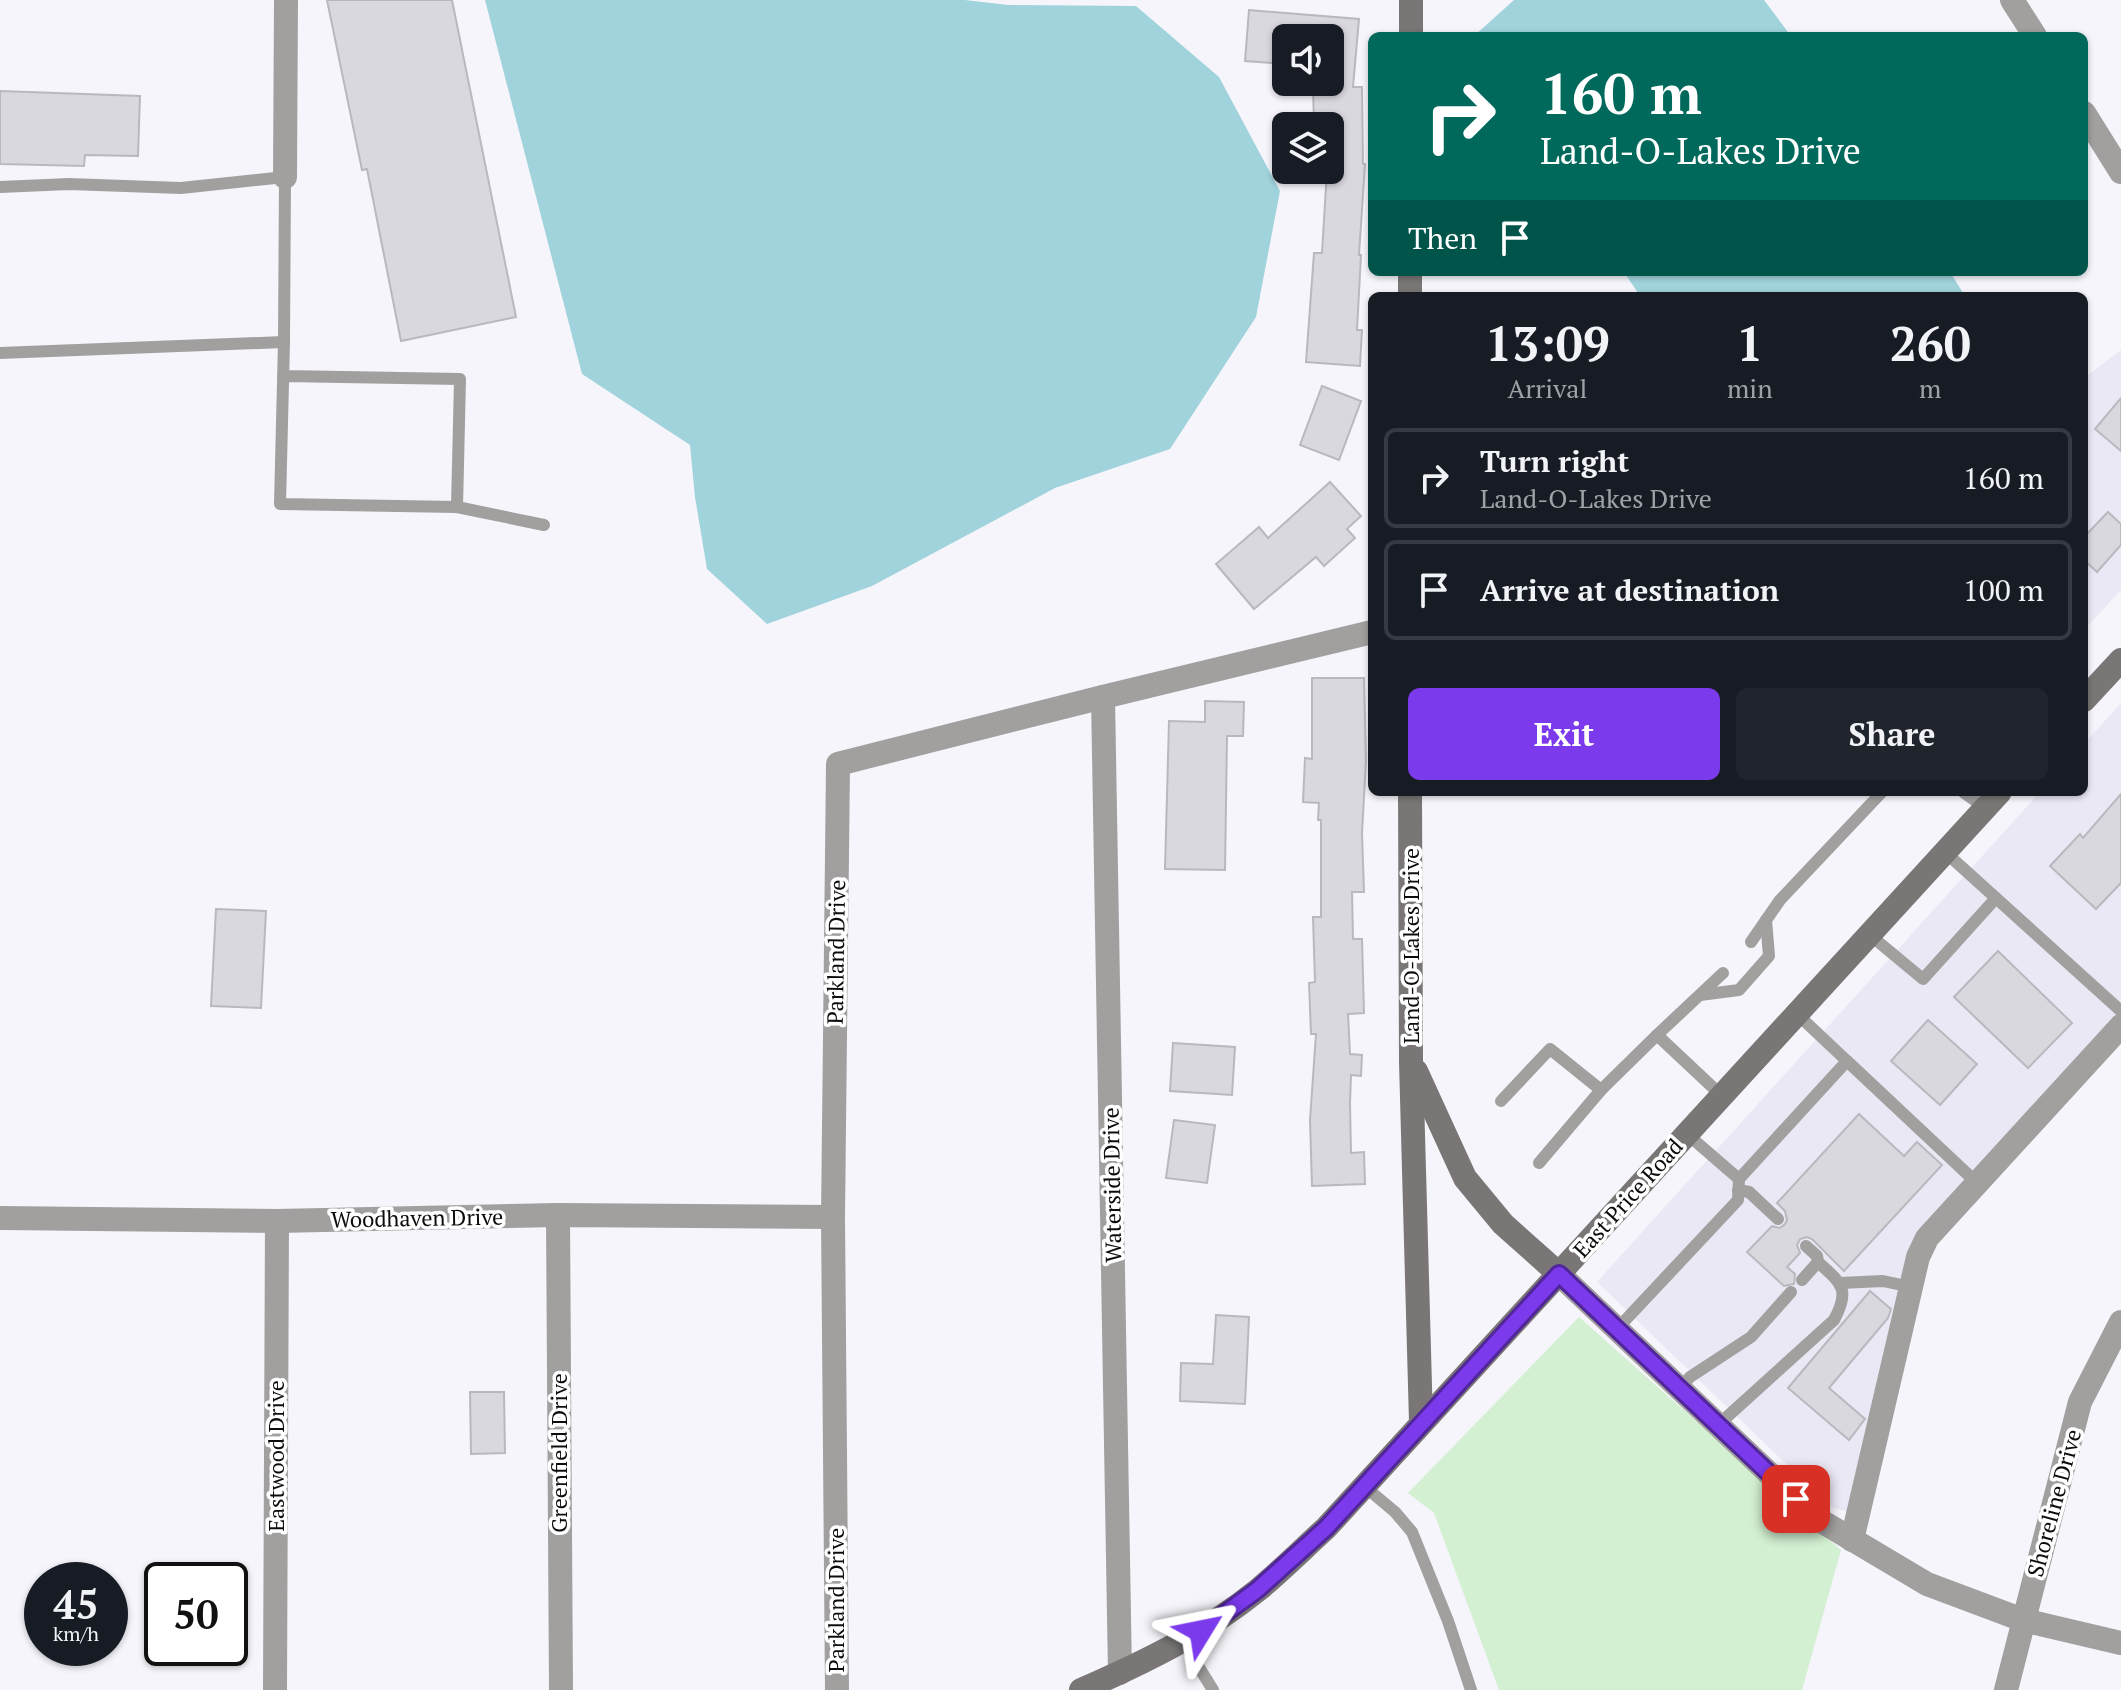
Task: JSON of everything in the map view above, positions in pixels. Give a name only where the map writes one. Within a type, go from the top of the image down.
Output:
[{"type":"main road","points":[[1411,0],[1411,32]]},
{"type":"main road","points":[[2088,696],[2121,660]]},
{"type":"main road","name":"Land-O-Lakes Drive","points":[[1410,796],[1411,1062],[1465,1178],[1503,1224],[1559,1274]]},
{"type":"main road","name":"East Price Road","points":[[1081,1690],[1201,1631],[1257,1590],[1326,1528],[1993,800]]},
{"type":"main road","points":[[1411,1062],[1421,1422]]},
{"type":"street","points":[[285,177],[286,0]]},
{"type":"street","points":[[2012,0],[2032,32]]},
{"type":"street","points":[[2088,119],[2120,167]]},
{"type":"street","name":"Parkland Drive","points":[[837,1690],[833,1217],[838,764],[1368,633]]},
{"type":"street","name":"Waterside Drive","points":[[1103,697],[1120,1673]]},
{"type":"street","points":[[1852,1540],[1918,1257],[1927,1238],[2121,1026]]},
{"type":"street","name":"Woodhaven Drive","points":[[0,1218],[277,1221],[558,1215],[833,1217]]},
{"type":"street","name":"Greenfield Drive","points":[[558,1215],[561,1690]]},
{"type":"street","name":"Eastwood Drive","points":[[275,1690],[277,1221]]},
{"type":"street","name":"Land-O-Lakes Drive","points":[[1559,1274],[1816,1518],[1927,1584],[2023,1620],[2121,1643]]},
{"type":"street","name":"Shoreline Drive","points":[[2006,1690],[2080,1402],[2121,1322]]},
{"type":"lane","points":[[0,187],[69,184],[181,188],[285,177],[280,504],[457,507],[544,525]]},
{"type":"lane","points":[[0,353],[284,342]]},
{"type":"lane","points":[[283,376],[460,379],[457,507]]},
{"type":"lane","points":[[1751,942],[1780,900],[1878,796]]},
{"type":"lane","points":[[1945,852],[2121,1011]]},
{"type":"lane","points":[[1870,935],[1923,979],[1996,898]]},
{"type":"lane","points":[[1700,995],[1739,990],[1769,956],[1766,920]]},
{"type":"lane","points":[[1539,1163],[1601,1090],[1723,973]]},
{"type":"lane","points":[[1797,1014],[1977,1183]]},
{"type":"lane","points":[[1657,1035],[1722,1096]]},
{"type":"lane","points":[[1501,1101],[1550,1049],[1601,1090]]},
{"type":"lane","points":[[1617,1329],[1738,1200],[1738,1185],[1847,1061]]},
{"type":"lane","points":[[1687,1134],[1738,1185],[1778,1219]]},
{"type":"lane","points":[[1718,1425],[1834,1320],[1840,1308],[1844,1294],[1840,1283],[1806,1246]]},
{"type":"lane","points":[[1802,1280],[1818,1262]]},
{"type":"lane","points":[[1840,1283],[1883,1281],[1911,1287]]},
{"type":"lane","points":[[1680,1388],[1690,1377],[1751,1337],[1791,1292]]},
{"type":"lane","points":[[1364,1486],[1395,1512],[1412,1532],[1448,1621],[1471,1690]]},
{"type":"lane","points":[[1182,1640],[1213,1690]]},
{"type":"shaded area","points":[[2121,350],[2121,590],[2088,626],[2088,375]]},
{"type":"shaded area","points":[[2121,703],[2121,1041],[1923,1251],[1862,1516],[1834,1508],[1597,1282],[2036,796],[2088,796],[2088,740]]},
{"type":"green space","points":[[1579,1317],[1841,1550],[1802,1690],[1499,1690],[1434,1513],[1408,1493]]},
{"type":"water","points":[[485,0],[965,0],[1008,5],[1136,6],[1219,77],[1272,176],[1272,184],[1276,184],[1280,191],[1256,317],[1170,449],[1055,488],[872,586],[767,624],[707,569],[690,445],[582,374]]},
{"type":"water","points":[[1514,0],[1764,0],[1788,32],[1478,32]]},
{"type":"water","points":[[1627,276],[1952,276],[1962,292],[1637,292]]},
{"type":"building","points":[[327,0],[452,0],[516,317],[401,341],[367,169],[362,170]]},
{"type":"building","points":[[1249,10],[1359,19],[1353,87],[1362,87],[1365,164],[1357,330],[1362,330],[1360,366],[1306,362],[1314,253],[1322,253],[1326,184],[1344,184],[1344,112],[1314,112],[1313,96],[1344,96],[1344,24],[1272,24],[1272,63],[1245,61]]},
{"type":"building","points":[[0,91],[140,96],[138,156],[85,155],[84,166],[0,164]]},
{"type":"building","points":[[1322,386],[1361,401],[1339,460],[1300,445]]},
{"type":"building","points":[[2121,398],[2121,451],[2095,429]]},
{"type":"building","points":[[1330,482],[1361,516],[1347,529],[1355,538],[1324,566],[1316,557],[1254,609],[1216,564],[1259,527],[1268,538]]},
{"type":"building","points":[[2108,512],[2121,524],[2121,545],[2097,572],[2088,564],[2088,533]]},
{"type":"building","points":[[1312,678],[1364,678],[1364,892],[1352,892],[1353,939],[1362,939],[1364,1013],[1348,1014],[1350,1054],[1362,1055],[1361,1076],[1351,1075],[1351,1153],[1364,1152],[1365,1184],[1312,1186],[1310,1120],[1316,1034],[1311,1034],[1309,983],[1315,982],[1313,917],[1321,917],[1321,820],[1318,820],[1319,803],[1303,802],[1305,758],[1312,759]]},
{"type":"building","points":[[1205,701],[1244,702],[1243,736],[1227,736],[1225,870],[1165,869],[1169,721],[1205,722]]},
{"type":"building","points":[[2121,794],[2121,883],[2096,909],[2050,866],[2080,834],[2083,838]]},
{"type":"building","points":[[216,909],[266,911],[261,1008],[211,1006]]},
{"type":"building","points":[[1998,951],[2072,1023],[2028,1068],[1954,997]]},
{"type":"building","points":[[1928,1020],[1977,1064],[1940,1105],[1891,1061]]},
{"type":"building","points":[[1173,1043],[1235,1047],[1232,1095],[1170,1091]]},
{"type":"building","points":[[1859,1114],[1904,1156],[1917,1142],[1942,1165],[1844,1271],[1812,1239],[1800,1239],[1797,1245],[1800,1253],[1787,1267],[1795,1274],[1794,1284],[1784,1286],[1747,1252],[1772,1226],[1780,1228],[1785,1224],[1785,1211],[1777,1203]]},
{"type":"building","points":[[1174,1120],[1215,1125],[1207,1183],[1166,1178]]},
{"type":"building","points":[[1870,1291],[1891,1309],[1888,1318],[1829,1388],[1865,1419],[1849,1440],[1788,1388]]},
{"type":"building","points":[[1216,1315],[1249,1317],[1245,1404],[1180,1401],[1181,1363],[1213,1364]]},
{"type":"building","points":[[470,1392],[504,1392],[505,1453],[471,1454]]},
{"type":"route","points":[[1201,1631],[1257,1590],[1326,1528],[1559,1274],[1796,1499]]}]
